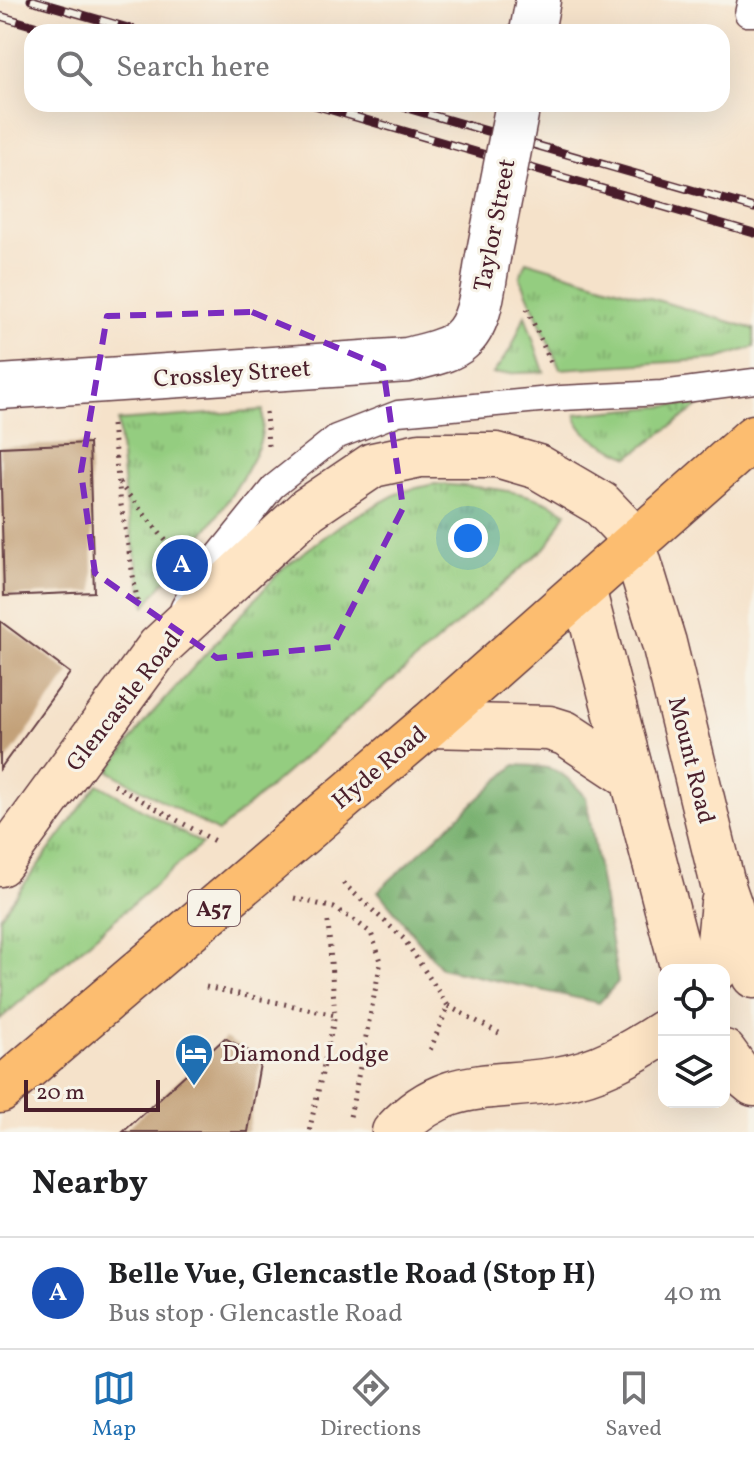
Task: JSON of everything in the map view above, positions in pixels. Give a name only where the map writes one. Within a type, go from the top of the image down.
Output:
[{"type":"highway","name":"Hyde Road","points":[[0,1091],[429,725],[754,437]]},
{"type":"main road","name":"Glencastle Road","points":[[0,864],[150,631],[308,509],[373,465],[420,455],[497,455],[538,467],[601,504],[633,542]]},
{"type":"main road","name":"Mount Road","points":[[633,542],[664,643],[724,889],[754,976]]},
{"type":"main road","points":[[583,588],[681,964]]},
{"type":"main road","points":[[429,725],[549,728],[565,733],[633,778]]},
{"type":"main road","points":[[717,964],[724,889]]},
{"type":"main road","points":[[394,1132],[432,1101],[458,1090],[557,1079],[597,1070],[623,1059],[658,1036]]},
{"type":"main road","points":[[730,1060],[754,1084]]},
{"type":"street","points":[[534,24],[538,0]]},
{"type":"street","name":"Taylor Street","points":[[460,341],[471,328],[478,309],[516,112]]},
{"type":"street","name":"Crossley Street","points":[[0,387],[408,360],[447,349],[460,341]]},
{"type":"lane","points":[[750,0],[747,14],[754,14]]},
{"type":"lane","points":[[150,631],[201,576],[273,487],[336,437],[398,413],[561,398],[662,393],[754,381]]},
{"type":"path","points":[[525,304],[555,375]]},
{"type":"path","points":[[107,380],[119,483],[150,631]]},
{"type":"path","points":[[266,401],[268,459]]},
{"type":"path","points":[[119,483],[166,541],[183,555]]},
{"type":"path","points":[[101,778],[218,843]]},
{"type":"path","points":[[343,883],[404,939],[448,1006],[499,1033]]},
{"type":"path","points":[[241,885],[334,908],[371,933],[381,961],[351,1108],[350,1128]]},
{"type":"path","points":[[309,1132],[335,1015],[328,922]]},
{"type":"path","points":[[206,987],[335,1015]]},
{"type":"path","points":[[427,1057],[448,1006]]},
{"type":"highlighted area","points":[[252,312],[383,367],[403,508],[332,647],[217,658],[95,573],[81,472],[107,316]]},
{"type":"green space","points":[[526,261],[754,329],[754,347],[718,359],[560,369],[520,277]]},
{"type":"green space","points":[[525,315],[544,372],[493,374],[512,347]]},
{"type":"green space","points":[[703,403],[629,457],[588,435],[576,414]]},
{"type":"green space","points":[[263,410],[260,442],[235,490],[145,606],[125,501],[118,421]]},
{"type":"green space","points":[[434,484],[520,493],[566,512],[548,545],[218,832],[109,771],[147,719],[283,568],[343,523],[400,492]]},
{"type":"green space","points":[[515,765],[555,770],[586,797],[618,982],[599,1003],[441,968],[378,891]]},
{"type":"green space","points":[[98,784],[202,844],[0,1019],[0,917]]},
{"type":"building","points":[[89,443],[94,592],[4,596],[0,447]]},
{"type":"building","points":[[0,621],[70,673],[0,769]]},
{"type":"building","points":[[225,1038],[261,1058],[248,1132],[123,1132]]},
{"type":"railway","points":[[31,0],[114,24]]},
{"type":"railway","points":[[0,16],[28,24]]},
{"type":"railway","points":[[338,112],[754,233]]},
{"type":"railway","points":[[421,112],[754,208]]},
{"type":"place","name":"Belle Vue, Glencastle Road (Stop H)","points":[[182,565]]},
{"type":"place","name":"Diamond Lodge","points":[[194,1087]]}]
